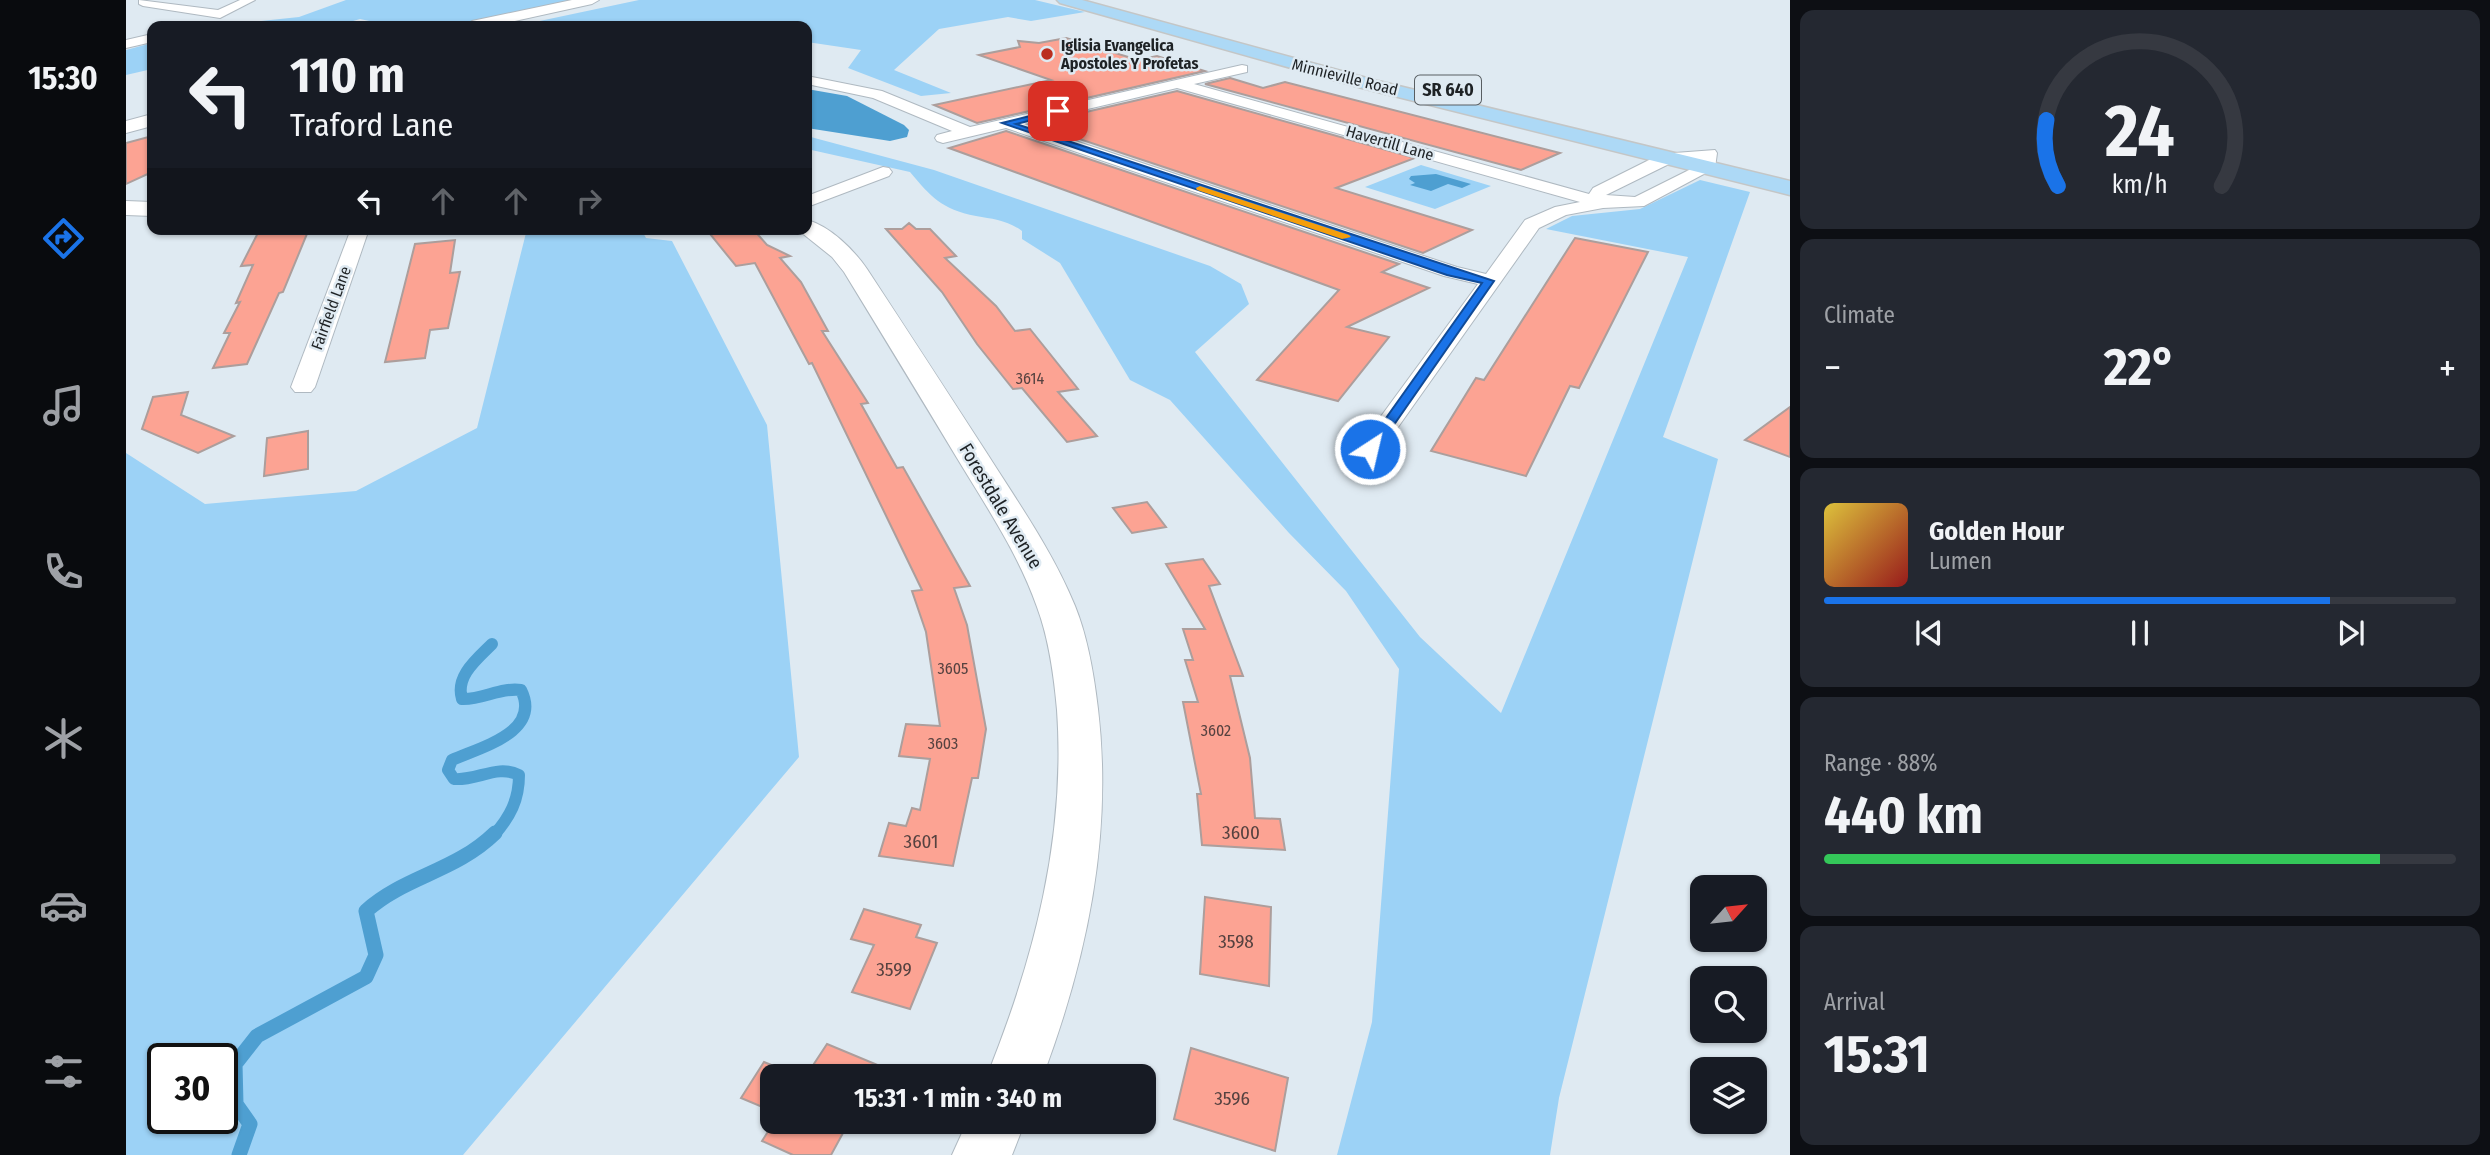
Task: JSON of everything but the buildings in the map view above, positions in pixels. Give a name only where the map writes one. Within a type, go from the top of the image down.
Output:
[{"type":"main road","name":"Minnieville Road","points":[[1065,0],[1345,77],[1667,158],[1708,160],[1790,172]]},
{"type":"main road","name":"Minnieville Road","points":[[1108,0],[1708,160],[1790,188]]},
{"type":"street","points":[[147,0],[143,2],[220,14]]},
{"type":"street","points":[[205,21],[249,0]]},
{"type":"street","points":[[495,21],[592,0]]},
{"type":"street","points":[[126,44],[147,39]]},
{"type":"street","points":[[943,138],[1242,69]]},
{"type":"street","points":[[812,81],[877,94],[968,132]]},
{"type":"street","name":"Havertill Lane","points":[[1177,84],[1603,203]]},
{"type":"street","points":[[126,127],[147,121]]},
{"type":"street","points":[[1006,123],[1451,272],[1489,281]]},
{"type":"street","points":[[1603,203],[1598,192],[1667,158]]},
{"type":"street","points":[[1370,449],[1489,281],[1536,221],[1562,211],[1603,203],[1638,202],[1708,160]]},
{"type":"street","points":[[812,200],[883,172]]},
{"type":"street","points":[[126,208],[147,209]]},
{"type":"street","name":"Forestdale Avenue","points":[[812,231],[841,252],[855,269],[1023,537],[1045,580],[1063,629],[1076,703],[1080,771],[1077,844],[1061,936],[1030,1040],[1020,1064]]},
{"type":"street","name":"Fairfield Lane","points":[[303,387],[358,235]]},
{"type":"street","points":[[982,1155],[991,1134]]},
{"type":"shaded area","points":[[346,0],[576,0],[477,21],[262,21],[299,17]]},
{"type":"shaded area","points":[[639,0],[1035,0],[1085,12],[1031,21],[1008,17],[939,29],[894,70],[951,93],[921,96],[848,68],[861,50],[812,43],[812,21],[540,21]]},
{"type":"shaded area","points":[[147,44],[147,70],[126,75],[126,50]]},
{"type":"shaded area","points":[[812,90],[847,96],[909,130],[907,137],[890,141],[812,129]]},
{"type":"shaded area","points":[[812,137],[934,170],[1210,266],[1241,284],[1249,304],[1195,352],[1420,637],[1501,713],[1688,257],[1546,229],[1572,216],[1640,209],[1700,180],[1750,192],[1663,437],[1718,459],[1559,1098],[1550,1155],[1337,1155],[1372,1022],[1399,669],[1346,591],[1289,533],[1170,400],[1130,380],[1060,263],[1022,239],[1022,231],[1011,224],[945,206],[910,172],[812,150]]},
{"type":"shaded area","points":[[1421,165],[1491,186],[1435,209],[1365,187]]},
{"type":"shaded area","points":[[1436,174],[1471,184],[1462,188],[1448,184],[1431,191],[1410,185],[1415,183],[1409,179],[1411,176]]},
{"type":"shaded area","points":[[525,235],[644,235],[646,238],[672,241],[767,425],[799,757],[463,1155],[126,1155],[126,453],[205,504],[356,491],[477,428]]},
{"type":"waterway","points":[[492,644],[464,675],[462,699],[506,690],[521,690],[525,705],[523,717],[505,736],[452,760],[448,770],[454,779],[503,771],[519,775],[512,808],[494,835]]},
{"type":"waterway","points":[[239,1155],[250,1124],[236,1104],[235,1064],[257,1036],[366,977],[376,955],[366,911],[397,890],[463,857],[495,833]]},
{"type":"slow traffic","points":[[1200,188],[1346,237]]},
{"type":"place","name":"Iglisia Evangelica Apostoles Y Profetas","points":[[1047,54]]},
{"type":"route","points":[[1058,111],[1006,123],[1451,272],[1489,281],[1370,449]]}]
